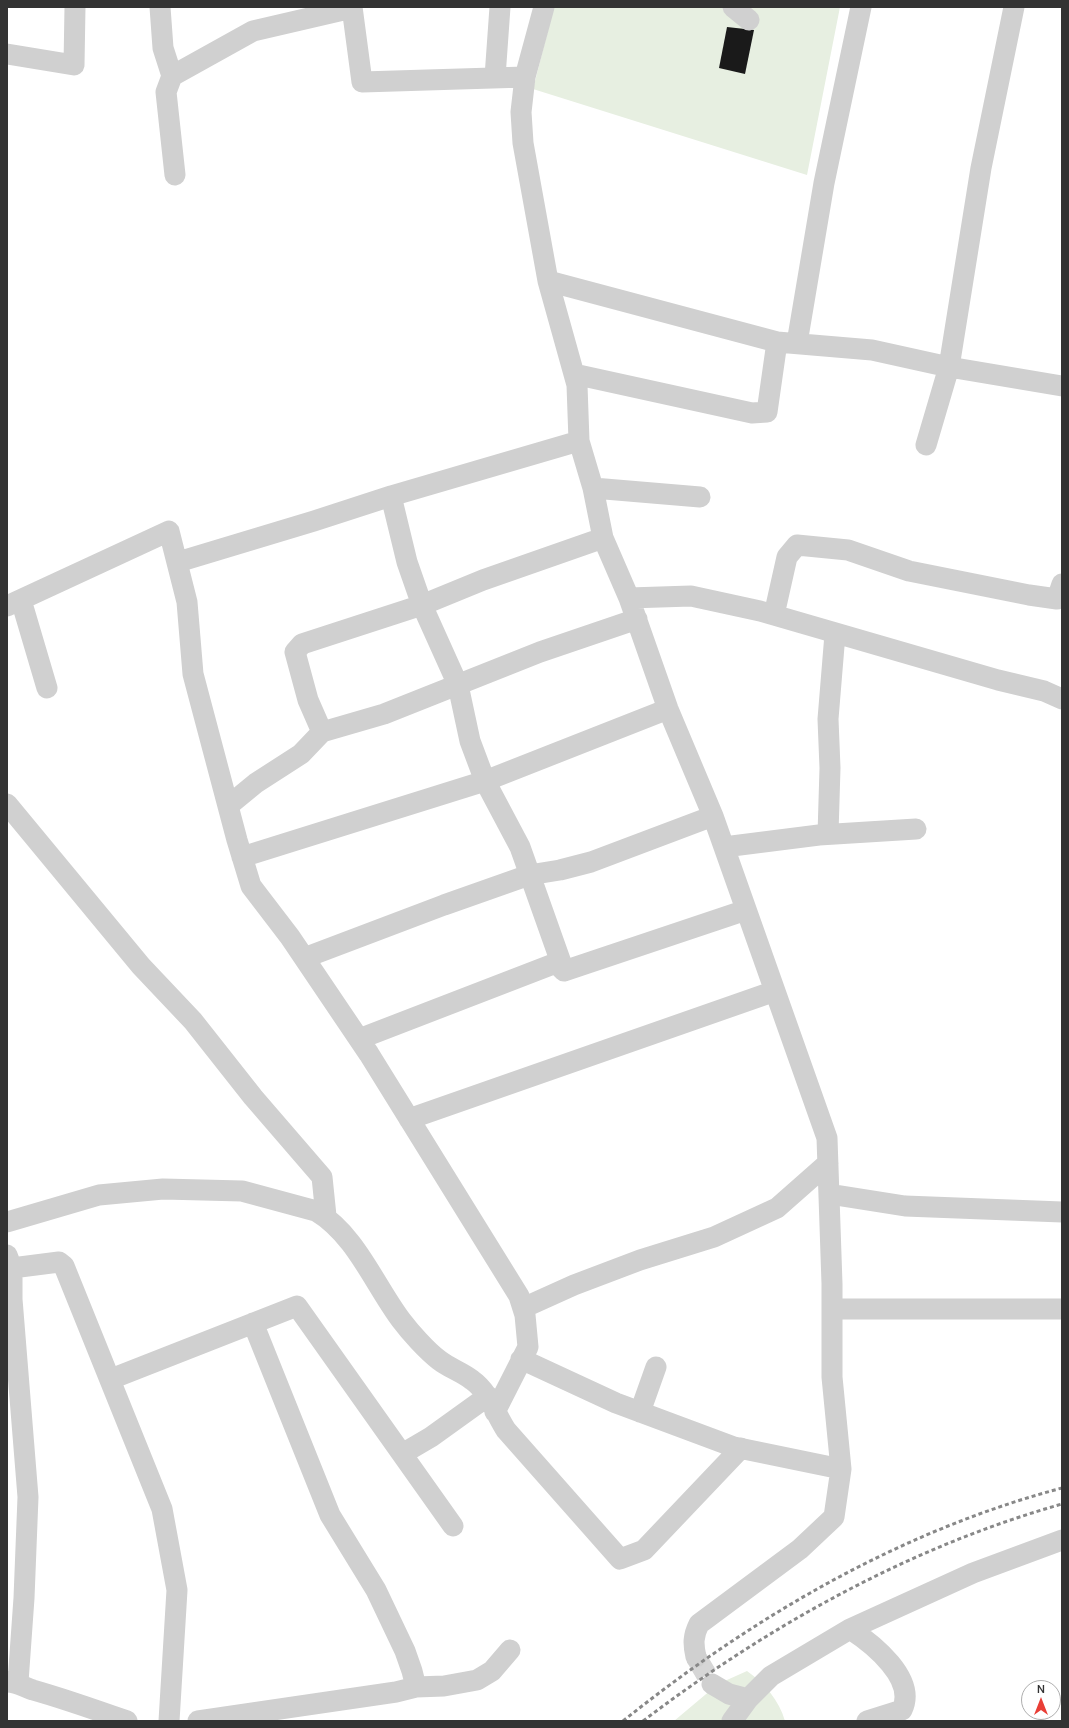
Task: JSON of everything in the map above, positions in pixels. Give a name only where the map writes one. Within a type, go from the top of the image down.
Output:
[{"type":"street","points":[[7,54],[74,65],[75,7]]},
{"type":"street","points":[[160,7],[163,48],[172,76],[166,92],[175,175]]},
{"type":"street","points":[[495,77],[500,7]]},
{"type":"street","points":[[544,7],[525,77],[520,112],[523,143],[548,281],[574,374],[579,442],[594,488],[603,538],[637,619],[668,709],[713,816],[827,1138],[832,1309],[832,1378],[841,1469],[834,1517],[800,1549],[699,1624],[693,1641],[696,1657]]},
{"type":"street","points":[[733,7],[749,20]]},
{"type":"street","points":[[574,374],[752,413],[767,412],[787,342],[824,183],[861,7]]},
{"type":"street","points":[[926,445],[949,367],[981,168],[1014,7]]},
{"type":"street","points":[[172,76],[253,31],[352,8],[362,82],[525,77]]},
{"type":"street","points":[[548,281],[787,342],[872,350],[949,367],[1062,386]]},
{"type":"street","points":[[178,562],[391,496],[579,442]]},
{"type":"street","points":[[594,488],[700,497]]},
{"type":"street","points":[[391,496],[408,562],[422,605],[458,685],[470,741],[485,781],[520,847],[564,971]]},
{"type":"street","points":[[47,688],[14,603],[169,530],[187,602],[193,674],[251,886],[304,958],[359,1039],[518,1296],[525,1315],[528,1347],[491,1404],[402,1454]]},
{"type":"street","points":[[322,732],[308,700],[295,652],[302,644],[422,605],[483,580],[603,538]]},
{"type":"street","points":[[774,615],[787,557],[797,546],[848,550],[909,571],[1029,596],[1057,599],[1062,584]]},
{"type":"street","points":[[629,598],[691,596],[774,615],[835,634],[998,680],[1044,691],[1062,699]]},
{"type":"street","points":[[228,806],[256,783],[301,754],[322,732],[384,714],[540,652],[637,619]]},
{"type":"street","points":[[828,834],[830,768],[828,719],[835,634]]},
{"type":"street","points":[[242,857],[485,781],[668,709]]},
{"type":"street","points":[[8,808],[141,966],[193,1021],[253,1097],[322,1177],[326,1216]]},
{"type":"street","points":[[304,958],[444,904],[530,875],[560,870],[591,862],[713,816]]},
{"type":"street","points":[[724,847],[828,834],[916,829]]},
{"type":"street","points":[[564,971],[746,910]]},
{"type":"street","points":[[359,1039],[556,963],[564,971]]},
{"type":"street","points":[[409,1119],[775,991]]},
{"type":"street","points":[[522,1308],[574,1285],[640,1260],[714,1237],[777,1208],[828,1163]]},
{"type":"street","points":[[7,1222],[99,1194],[163,1189],[242,1192],[316,1211],[326,1216],[349,1239],[402,1321],[438,1359],[472,1380],[491,1404],[506,1430],[620,1559],[644,1550],[741,1448]]},
{"type":"street","points":[[829,1194],[905,1206],[1062,1212]]},
{"type":"street","points":[[127,1721],[60,1697],[12,1682],[24,1598],[28,1497],[9,1262],[59,1262],[64,1266],[111,1379],[162,1509],[177,1590],[169,1721]]},
{"type":"street","points":[[111,1379],[297,1306],[453,1526]]},
{"type":"street","points":[[832,1309],[1062,1309]]},
{"type":"street","points":[[253,1323],[330,1515],[376,1590],[405,1651],[416,1687]]},
{"type":"street","points":[[521,1359],[616,1403],[741,1448],[841,1469]]},
{"type":"street","points":[[640,1412],[656,1367]]},
{"type":"street","points":[[732,1721],[748,1699],[771,1676],[850,1629],[973,1573],[1062,1540]]},
{"type":"street","points":[[850,1629],[874,1646],[890,1663],[899,1678],[905,1694],[905,1704],[902,1710],[868,1721]]},
{"type":"street","points":[[198,1721],[416,1687],[444,1686],[477,1680],[492,1671],[510,1650]]},
{"type":"street","points":[[712,1684],[729,1694],[748,1699]]},
{"type":"shaded area","points":[[554,7],[840,7],[807,175],[533,89]]},
{"type":"shaded area","points":[[747,1671],[760,1681],[775,1699],[785,1721],[674,1721],[718,1684]]},
{"type":"building","points":[[727,27],[754,30],[745,74],[719,68]]},
{"type":"tunnel","points":[[696,1657],[712,1684]]},
{"type":"railway","points":[[623,1721],[724,1647],[776,1613],[830,1582],[886,1553],[943,1528],[1002,1506],[1062,1488]]},
{"type":"railway","points":[[643,1721],[740,1653],[790,1622],[842,1593],[950,1543],[1005,1522],[1062,1504]]}]
